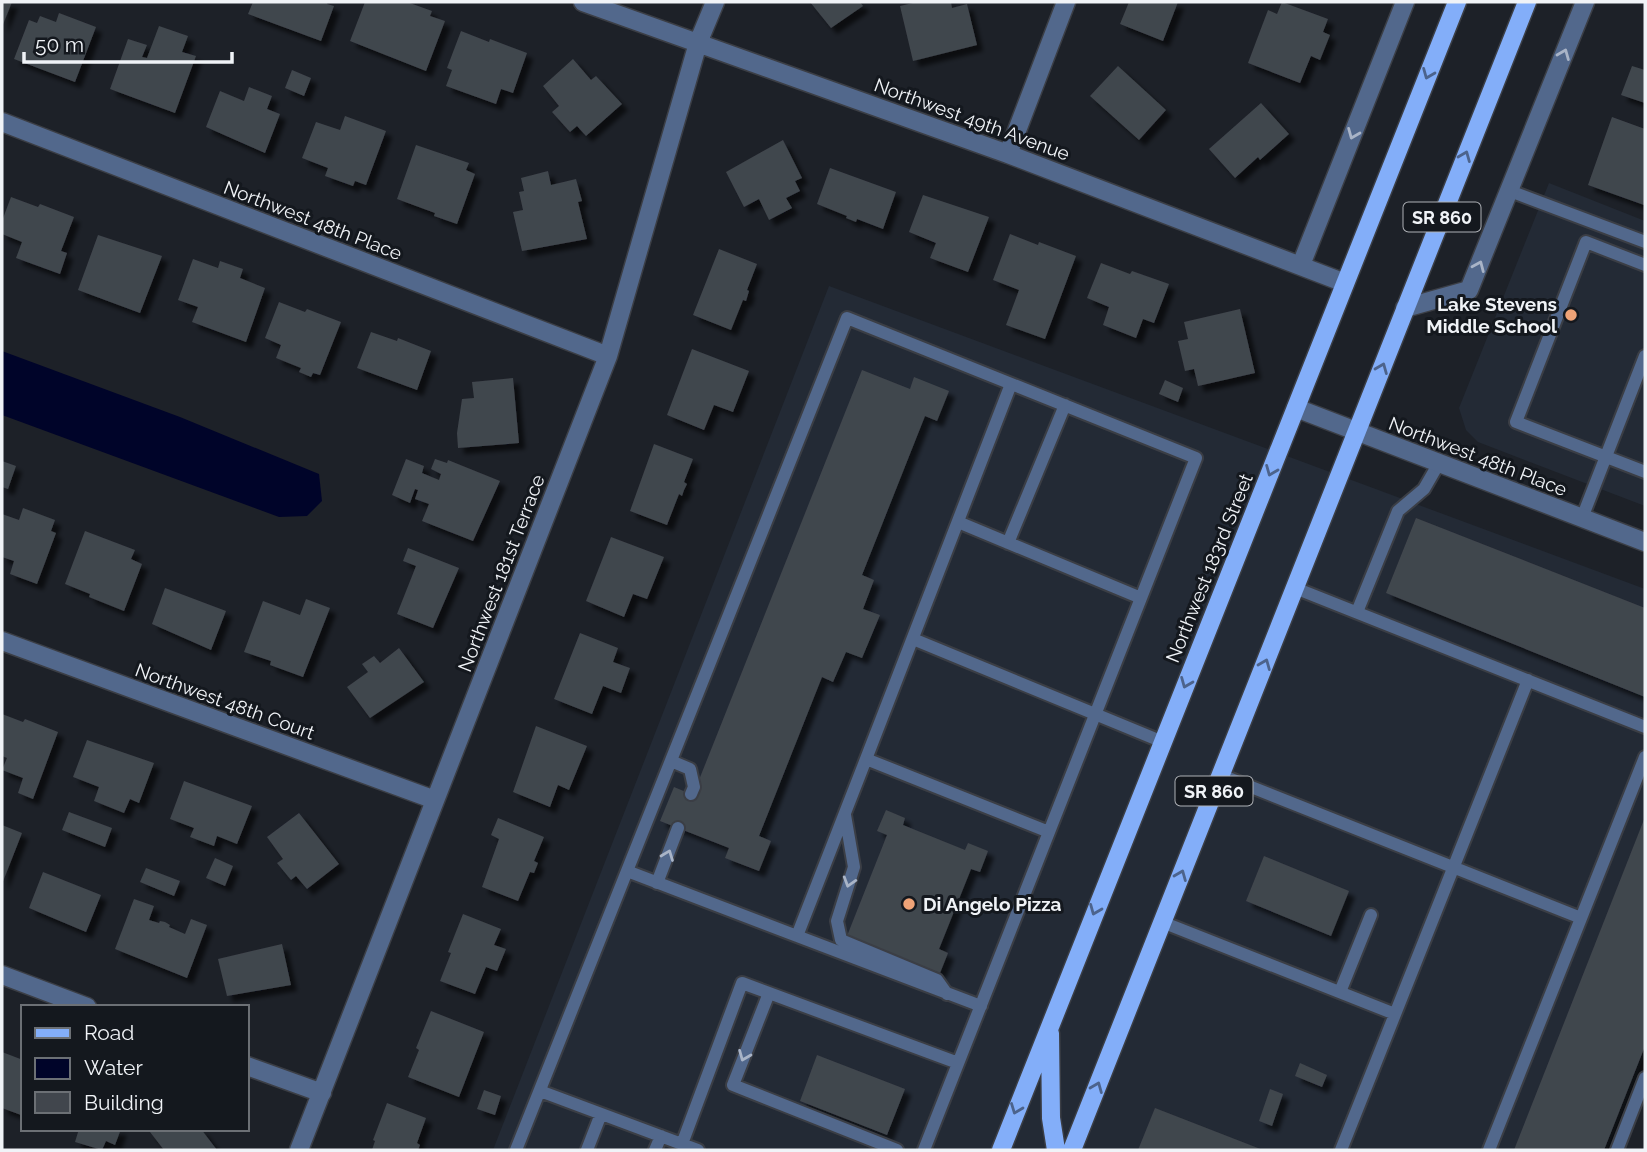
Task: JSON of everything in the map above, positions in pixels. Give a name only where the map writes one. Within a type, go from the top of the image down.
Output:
[{"type":"main road","name":"Northwest 183rd Street","points":[[1001,1150],[1457,2]]},
{"type":"main road","name":"SR 860","points":[[1072,1150],[1527,2]]},
{"type":"main road","points":[[1050,1023],[1051,1118],[1056,1150]]},
{"type":"street","name":"Northwest 49th Avenue","points":[[583,2],[1008,153],[1345,283]]},
{"type":"street","name":"Northwest 181st Terrace","points":[[299,1150],[608,356],[698,43],[715,2]]},
{"type":"street","points":[[1008,153],[1066,2]]},
{"type":"street","points":[[1301,265],[1405,2]]},
{"type":"street","points":[[1405,308],[1469,290],[1585,2]]},
{"type":"street","name":"Northwest 48th Place","points":[[2,122],[608,356]]},
{"type":"street","name":"Northwest 48th Place","points":[[1296,408],[1645,542]]},
{"type":"street","name":"Northwest 48th Court","points":[[2,641],[435,800]]},
{"type":"street","points":[[2,975],[82,1005]]},
{"type":"street","points":[[248,1066],[322,1093]]},
{"type":"lane","points":[[1510,191],[1645,242]]},
{"type":"lane","points":[[1645,265],[1586,242],[1516,422],[1645,472]]},
{"type":"lane","points":[[516,1150],[847,318],[1196,457],[924,1150]]},
{"type":"lane","points":[[1582,518],[1645,356]]},
{"type":"lane","points":[[797,936],[1011,384]]},
{"type":"lane","points":[[1008,542],[1065,405]]},
{"type":"lane","points":[[1357,612],[1398,511],[1424,489],[1439,463]]},
{"type":"lane","points":[[958,522],[1142,598]]},
{"type":"lane","points":[[1295,587],[1645,727]]},
{"type":"lane","points":[[912,639],[1163,742]]},
{"type":"lane","points":[[1341,1150],[1528,680]]},
{"type":"lane","points":[[1489,1150],[1645,757]]},
{"type":"lane","points":[[866,759],[1049,832]]},
{"type":"lane","points":[[671,761],[690,769],[694,787],[691,794]]},
{"type":"lane","points":[[1221,775],[1581,918]]},
{"type":"lane","points":[[844,815],[854,867],[836,921],[841,940],[937,980],[947,993]]},
{"type":"lane","points":[[657,883],[678,828]]},
{"type":"lane","points":[[627,871],[981,1006]]},
{"type":"lane","points":[[1340,992],[1371,915]]},
{"type":"lane","points":[[1162,922],[1395,1014]]},
{"type":"lane","points":[[682,1144],[742,983],[958,1063]]},
{"type":"lane","points":[[769,993],[733,1085],[897,1150]]},
{"type":"lane","points":[[1617,1150],[1645,1078]]},
{"type":"lane","points":[[540,1091],[698,1150]]},
{"type":"lane","points":[[587,1150],[601,1114]]},
{"type":"lane","points":[[655,1150],[661,1136]]},
{"type":"shaded area","name":"Lake Stevens Middle School","points":[[1549,183],[1645,221],[1645,506],[1478,442],[1466,430],[1459,408]]},
{"type":"shaded area","points":[[829,286],[1645,589],[1645,1055],[1607,1150],[493,1150]]},
{"type":"water","points":[[2,351],[180,417],[319,474],[322,501],[307,516],[279,517],[2,415]]},
{"type":"building","points":[[2,2],[12,2],[2,27]]},
{"type":"building","points":[[253,2],[328,2],[327,4],[334,6],[321,41],[248,14]]},
{"type":"building","points":[[365,2],[407,2],[432,11],[430,16],[445,21],[426,71],[350,41]]},
{"type":"building","points":[[810,2],[860,2],[863,6],[831,28]]},
{"type":"building","points":[[917,2],[951,2],[952,8],[967,4],[977,45],[913,61],[900,6]]},
{"type":"building","points":[[1129,2],[1178,2],[1163,41],[1120,24]]},
{"type":"building","points":[[1282,2],[1328,19],[1323,32],[1330,35],[1320,60],[1311,56],[1300,83],[1248,63],[1268,10],[1277,14]]},
{"type":"building","points":[[59,13],[96,27],[75,82],[14,59],[29,20],[37,23],[40,16],[56,22]]},
{"type":"building","points":[[159,26],[188,36],[182,52],[196,56],[175,113],[110,89],[128,39],[147,45],[142,57],[147,58]]},
{"type":"building","points":[[461,31],[527,53],[513,93],[501,89],[496,104],[446,86],[452,70],[447,68]]},
{"type":"building","points":[[573,59],[591,80],[596,76],[622,104],[586,136],[577,126],[570,132],[552,112],[559,106],[543,86]]},
{"type":"building","points":[[1118,66],[1166,110],[1139,140],[1090,96]]},
{"type":"building","points":[[1632,66],[1645,70],[1645,103],[1621,95]]},
{"type":"building","points":[[292,70],[311,78],[304,96],[285,88]]},
{"type":"building","points":[[249,87],[272,96],[267,109],[280,114],[265,153],[206,127],[220,91],[244,101]]},
{"type":"building","points":[[1261,103],[1289,134],[1235,178],[1209,149]]},
{"type":"building","points":[[345,116],[386,131],[366,185],[355,181],[353,186],[325,176],[328,168],[302,158],[316,122],[340,130]]},
{"type":"building","points":[[1612,117],[1645,129],[1644,205],[1588,185]]},
{"type":"building","points":[[783,140],[802,178],[795,181],[800,191],[786,198],[792,208],[769,220],[759,199],[744,207],[726,172]]},
{"type":"building","points":[[416,145],[469,163],[466,170],[475,174],[457,224],[397,199]]},
{"type":"building","points":[[830,168],[896,192],[883,229],[857,219],[856,222],[817,204]]},
{"type":"building","points":[[548,171],[551,185],[576,179],[582,201],[578,202],[587,239],[522,251],[513,212],[523,210],[519,192],[524,191],[521,178]]},
{"type":"building","points":[[923,195],[989,217],[968,272],[930,258],[936,243],[909,232]]},
{"type":"building","points":[[11,197],[38,207],[40,204],[74,217],[61,251],[67,253],[60,274],[16,258],[22,242],[2,234],[2,221]]},
{"type":"building","points":[[1010,234],[1076,256],[1045,339],[1006,325],[1019,290],[993,280]]},
{"type":"building","points":[[98,235],[162,256],[140,313],[78,290]]},
{"type":"building","points":[[719,249],[757,264],[747,290],[746,301],[743,300],[731,330],[693,315]]},
{"type":"building","points":[[193,259],[218,268],[220,261],[243,269],[240,278],[265,288],[246,342],[192,322],[198,307],[178,300]]},
{"type":"building","points":[[1101,263],[1169,284],[1154,323],[1143,319],[1136,338],[1103,325],[1109,307],[1087,298]]},
{"type":"building","points":[[279,302],[341,322],[320,375],[313,373],[311,377],[299,372],[301,368],[276,358],[281,345],[265,338]]},
{"type":"building","points":[[1240,309],[1255,373],[1198,386],[1194,369],[1185,371],[1178,341],[1188,339],[1184,322]]},
{"type":"building","points":[[371,332],[397,341],[398,338],[431,351],[417,390],[357,368]]},
{"type":"building","points":[[692,349],[749,371],[733,412],[714,405],[704,430],[667,415]]},
{"type":"building","points":[[862,370],[910,389],[914,377],[949,391],[937,421],[925,416],[862,575],[874,580],[863,609],[880,615],[862,658],[846,652],[833,682],[822,677],[759,836],[771,841],[759,871],[725,858],[729,848],[660,821],[674,787],[693,795]]},
{"type":"building","points":[[513,378],[519,443],[458,448],[457,433],[462,399],[474,398],[472,382]]},
{"type":"building","points":[[1165,380],[1183,388],[1178,402],[1159,394]]},
{"type":"building","points":[[654,444],[693,459],[684,482],[687,484],[682,496],[679,494],[667,525],[630,511]]},
{"type":"building","points":[[406,459],[424,466],[422,473],[439,480],[441,474],[431,469],[435,459],[447,463],[448,460],[500,481],[473,541],[422,521],[429,504],[415,499],[418,490],[415,489],[410,503],[392,495]]},
{"type":"building","points":[[2,461],[16,466],[8,489],[2,487]]},
{"type":"building","points":[[23,508],[55,520],[51,531],[56,533],[37,584],[10,574],[14,561],[2,557],[2,514],[19,520]]},
{"type":"building","points":[[1416,518],[1645,608],[1645,697],[1386,593]]},
{"type":"building","points":[[85,531],[135,550],[131,559],[142,564],[124,611],[65,584]]},
{"type":"building","points":[[611,537],[664,557],[647,599],[633,594],[624,617],[586,601]]},
{"type":"building","points":[[408,548],[459,568],[433,628],[397,614],[416,566],[403,561]]},
{"type":"building","points":[[165,588],[226,611],[211,650],[152,624]]},
{"type":"building","points":[[306,599],[330,608],[303,677],[270,665],[271,661],[244,652],[263,601],[300,615]]},
{"type":"building","points":[[580,633],[618,648],[613,662],[630,668],[621,693],[603,686],[592,714],[554,699]]},
{"type":"building","points":[[399,648],[424,682],[370,718],[347,687],[368,672],[362,664],[374,656],[380,663]]},
{"type":"building","points":[[2,714],[23,722],[25,719],[58,732],[33,799],[18,793],[23,778],[2,770],[7,758],[2,756]]},
{"type":"building","points":[[536,726],[587,746],[569,790],[558,785],[550,807],[513,792]]},
{"type":"building","points":[[87,740],[154,763],[139,803],[130,799],[124,813],[94,801],[99,787],[73,777]]},
{"type":"building","points":[[184,781],[252,806],[237,844],[217,836],[214,846],[190,837],[194,828],[170,819]]},
{"type":"building","name":"Di Angelo Pizza","points":[[886,810],[905,818],[903,825],[965,850],[968,843],[988,851],[980,872],[971,869],[939,949],[948,953],[940,973],[847,936],[887,835],[877,831]]},
{"type":"building","points":[[69,812],[112,828],[105,847],[62,830]]},
{"type":"building","points":[[299,813],[339,864],[307,889],[296,876],[291,880],[277,863],[283,859],[267,837]]},
{"type":"building","points":[[1645,817],[1645,1046],[1604,1150],[1514,1150]]},
{"type":"building","points":[[498,818],[544,837],[534,861],[538,863],[534,873],[530,872],[518,901],[482,887],[499,839],[491,835]]},
{"type":"building","points":[[2,825],[22,833],[2,884]]},
{"type":"building","points":[[1264,856],[1349,891],[1331,936],[1246,901]]},
{"type":"building","points":[[215,858],[233,866],[225,886],[206,878]]},
{"type":"building","points":[[146,868],[180,881],[174,896],[140,882]]},
{"type":"building","points":[[43,872],[101,895],[86,932],[29,908]]},
{"type":"building","points":[[134,899],[154,906],[149,920],[165,922],[169,927],[185,934],[191,919],[207,925],[187,978],[115,949]]},
{"type":"building","points":[[463,914],[501,929],[494,945],[506,949],[497,971],[486,967],[475,994],[440,981]]},
{"type":"building","points":[[282,944],[291,985],[227,996],[218,959]]},
{"type":"building","points":[[431,1011],[484,1032],[459,1097],[408,1077]]},
{"type":"building","points":[[2,1052],[21,1059],[21,1115],[2,1108]]},
{"type":"building","points":[[817,1055],[905,1089],[887,1135],[800,1101]]},
{"type":"building","points":[[1300,1063],[1327,1075],[1322,1087],[1295,1076]]},
{"type":"building","points":[[1270,1089],[1283,1094],[1272,1126],[1259,1121]]},
{"type":"building","points":[[484,1090],[501,1096],[495,1115],[477,1109]]},
{"type":"building","points":[[387,1103],[426,1118],[417,1143],[420,1145],[418,1150],[372,1150]]},
{"type":"building","points":[[1155,1108],[1263,1150],[1138,1150]]},
{"type":"building","points":[[78,1131],[120,1131],[115,1145],[106,1141],[102,1150],[75,1142]]},
{"type":"building","points":[[203,1131],[217,1150],[164,1150],[150,1132]]},
{"type":"place","name":"Lake Stevens Middle School","points":[[1571,315]]},
{"type":"place","name":"Di Angelo Pizza","points":[[909,904]]}]
